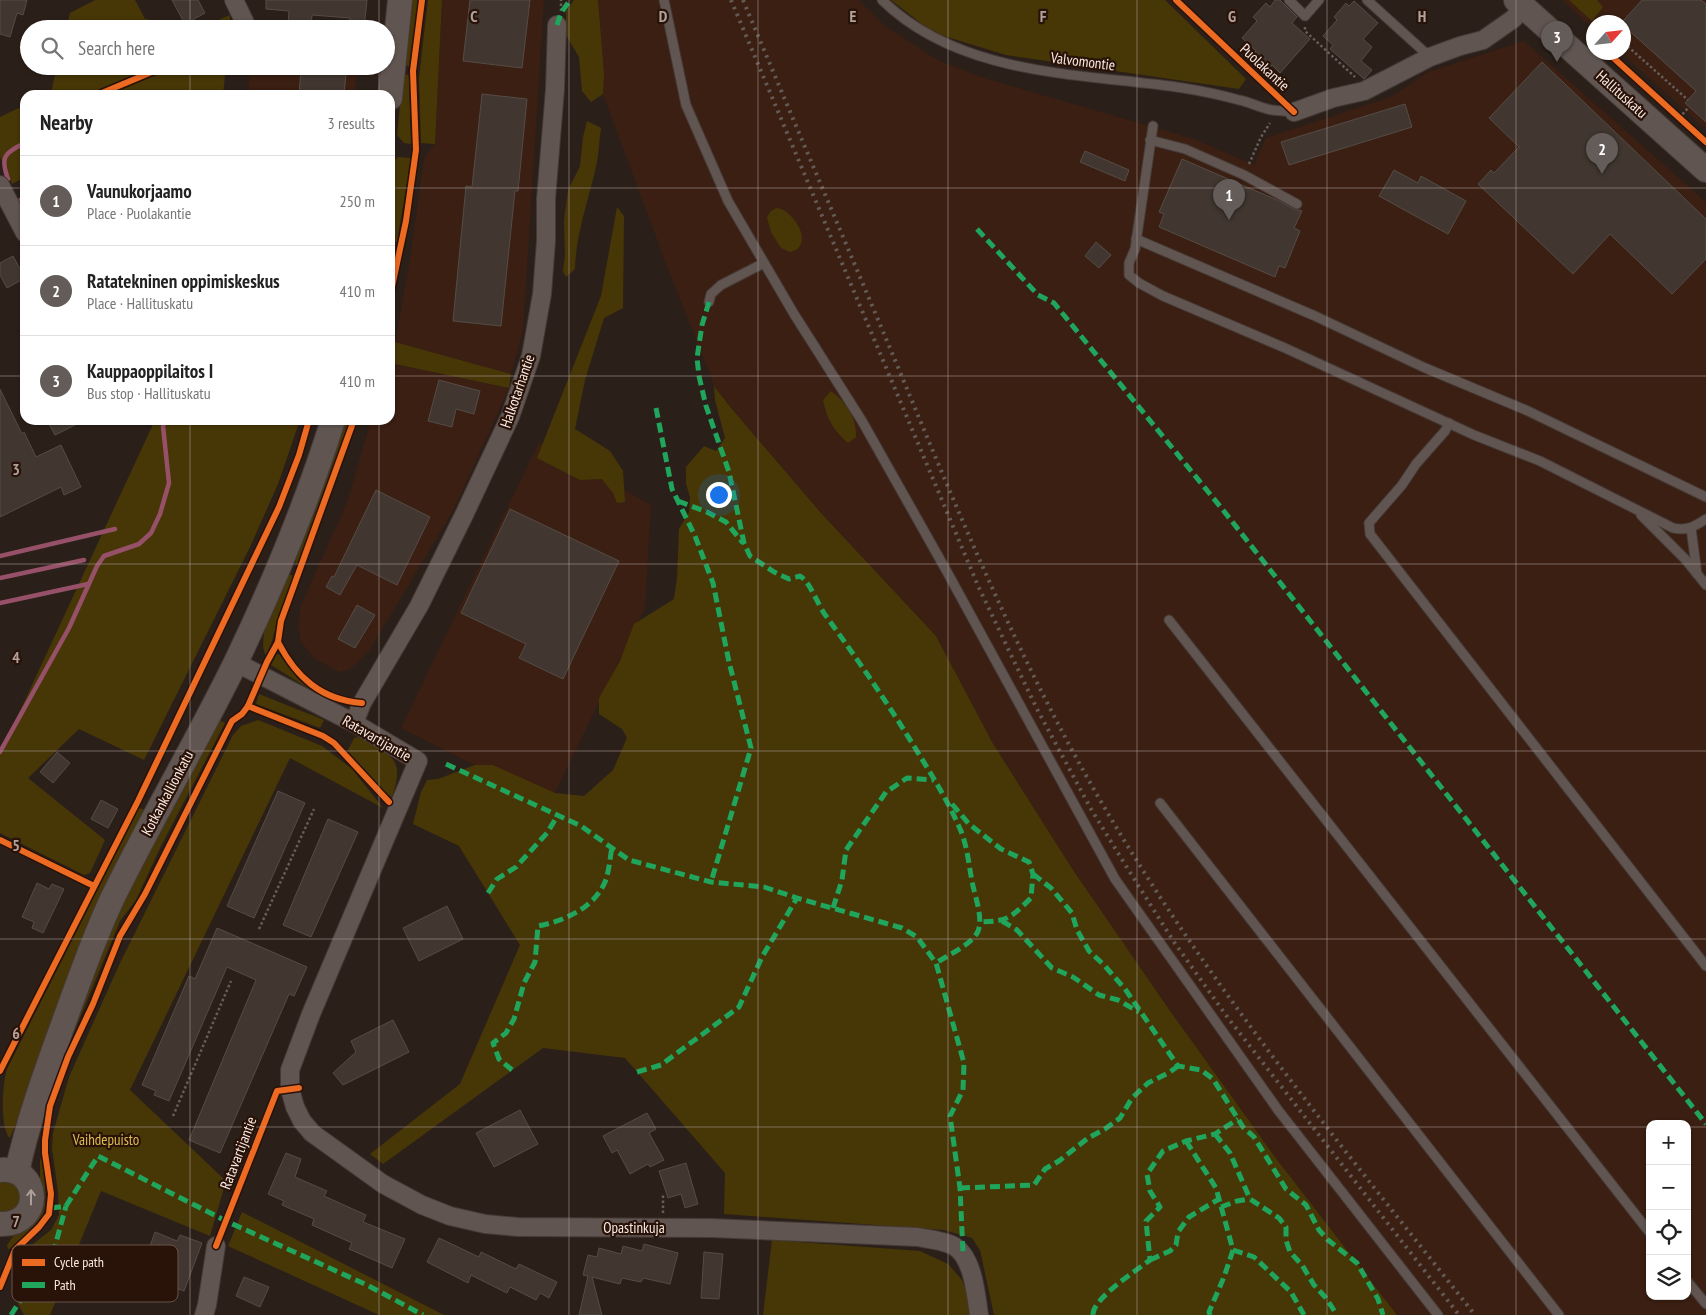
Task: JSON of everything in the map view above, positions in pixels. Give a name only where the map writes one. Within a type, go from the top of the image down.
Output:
[{"type":"street","points":[[234,0],[244,20]]},
{"type":"street","points":[[395,26],[400,0]]},
{"type":"street","name":"Puolakantie","points":[[1294,112],[1333,98],[1364,90],[1430,58],[1491,36],[1513,19],[1520,4]]},
{"type":"street","name":"Hallituskatu","points":[[1520,4],[1706,170]]},
{"type":"street","name":"Halkotarhantie","points":[[354,723],[362,704],[419,606],[464,515],[510,417],[531,356],[542,294],[546,241],[546,198],[559,19]]},
{"type":"street","points":[[390,75],[390,90]]},
{"type":"street","points":[[0,185],[20,223]]},
{"type":"street","name":"Kotkankallionkatu","points":[[8,1171],[22,1147],[91,948],[113,898],[235,662],[284,554],[331,425]]},
{"type":"street","name":"Ratavartijantie","points":[[235,662],[354,723],[418,762],[311,1014],[290,1070],[290,1089]]},
{"type":"street","name":"Opastinkuja","points":[[290,1089],[295,1107],[302,1121],[312,1133],[382,1184],[422,1205],[450,1216],[485,1224],[518,1227],[711,1228],[937,1240],[953,1245],[968,1259],[979,1315]]},
{"type":"street","points":[[0,1224],[17,1222],[28,1212],[33,1198],[31,1187],[26,1179],[8,1171]]},
{"type":"street","points":[[204,1315],[216,1246]]},
{"type":"lane","points":[[664,0],[686,105],[728,201],[794,314],[862,421],[1115,878],[1278,1110],[1438,1315]]},
{"type":"lane","name":"Valvomontie","points":[[882,0],[932,37],[947,44],[996,60],[1030,68],[1185,88],[1240,100],[1272,110],[1294,112]]},
{"type":"lane","points":[[1289,0],[1305,16],[1319,0]]},
{"type":"lane","points":[[1367,0],[1430,58]]},
{"type":"lane","points":[[1153,126],[1135,249],[1129,263],[1129,276],[1163,296],[1285,348],[1448,423],[1540,461],[1673,528],[1681,530],[1691,528],[1706,519]]},
{"type":"lane","points":[[1150,140],[1186,149],[1244,175],[1297,204]]},
{"type":"lane","points":[[1136,239],[1315,316],[1423,367],[1528,412],[1706,497]]},
{"type":"lane","points":[[709,302],[711,294],[721,285],[764,263]]},
{"type":"lane","points":[[1448,423],[1445,432],[1416,464],[1402,485],[1369,523],[1370,534],[1706,966]]},
{"type":"lane","points":[[1636,510],[1685,559],[1706,585]]},
{"type":"lane","points":[[1691,528],[1697,574]]},
{"type":"lane","points":[[1169,620],[1646,1228]]},
{"type":"lane","points":[[1160,803],[1559,1315]]},
{"type":"lane","points":[[1691,1286],[1706,1304]]},
{"type":"path","points":[[559,19],[561,0]]},
{"type":"path","points":[[1305,16],[1305,31],[1360,82],[1364,90]]},
{"type":"path","points":[[1631,49],[1688,100]]},
{"type":"path","points":[[1679,118],[1690,107]]},
{"type":"path","points":[[1672,112],[1686,124]]},
{"type":"path","points":[[1244,175],[1261,137],[1271,121]]},
{"type":"path","points":[[259,929],[314,809]]},
{"type":"path","points":[[173,1116],[231,981]]},
{"type":"path","points":[[663,1217],[664,1194]]},
{"type":"shaded area","points":[[442,0],[544,0],[523,331],[511,374],[395,342],[410,259],[424,158],[435,144]]},
{"type":"shaded area","points":[[598,0],[859,0],[885,26],[938,60],[984,78],[1194,139],[1254,165],[1266,138],[1391,97],[1428,72],[1524,41],[1706,202],[1706,1315],[1397,1315],[1275,1157],[1168,1008],[1073,870],[992,742],[936,636],[821,513],[714,386],[603,94],[604,73]]},
{"type":"shaded area","points":[[1562,0],[1706,0],[1706,129],[1629,60],[1631,60],[1631,15],[1586,15],[1586,22]]},
{"type":"shaded area","points":[[250,75],[356,75],[355,90],[248,90]]},
{"type":"shaded area","points":[[395,364],[509,388],[454,509],[369,651],[350,669],[340,672],[315,659],[301,642],[298,625],[301,605],[347,503],[370,425],[395,425]]},
{"type":"shaded area","points":[[539,442],[651,505],[645,608],[550,803],[401,728]]},
{"type":"green space","points":[[95,0],[135,0],[145,19],[151,20],[68,20],[70,13]]},
{"type":"green space","points":[[410,0],[419,0],[409,66],[404,65]]},
{"type":"green space","points":[[428,0],[442,0],[435,144],[421,143],[419,78]]},
{"type":"green space","points":[[574,0],[598,0],[604,73],[603,94],[591,102],[582,91],[579,57],[566,35],[566,11]]},
{"type":"green space","points":[[891,0],[1165,0],[1246,79],[1239,89],[1006,55],[944,36],[926,27]]},
{"type":"green space","points":[[1569,0],[1597,0],[1603,7],[1597,15],[1586,16]]},
{"type":"green space","points":[[230,15],[230,20],[218,20]]},
{"type":"green space","points":[[403,74],[409,75],[411,144],[404,143],[397,135]]},
{"type":"green space","points":[[55,75],[225,75],[224,90],[52,90]]},
{"type":"green space","points":[[20,107],[20,180],[12,184],[0,157],[0,117]]},
{"type":"green space","points":[[587,121],[601,128],[598,157],[580,230],[575,269],[566,277],[563,271],[565,256],[564,221],[568,190],[580,166]]},
{"type":"green space","points":[[398,157],[411,158],[397,242],[395,242],[395,160]]},
{"type":"green space","points":[[617,207],[624,216],[623,308],[604,318],[585,380],[575,429],[610,451],[623,471],[625,502],[617,503],[613,493],[602,479],[580,480],[537,458],[601,296]]},
{"type":"green space","points":[[776,208],[782,209],[793,218],[801,231],[801,244],[796,250],[790,252],[781,248],[771,232],[767,218],[770,212]]},
{"type":"green space","points":[[395,342],[511,374],[509,388],[395,364]]},
{"type":"green space","points":[[714,386],[821,513],[936,636],[992,742],[1073,870],[1168,1008],[1275,1157],[1397,1315],[994,1315],[980,1250],[972,1238],[944,1230],[724,1214],[725,1173],[625,1058],[543,1048],[383,1164],[370,1154],[460,1084],[520,945],[459,846],[413,824],[421,792],[427,780],[438,779],[475,765],[493,765],[555,793],[584,796],[613,770],[627,738],[622,729],[599,714],[599,698],[620,661],[634,624],[674,599],[679,529],[689,512],[690,497],[686,484],[686,467],[704,446],[716,451],[725,438],[715,400]]},
{"type":"green space","points":[[831,391],[850,411],[855,424],[856,437],[848,443],[831,424],[826,413],[823,400]]},
{"type":"green space","points":[[153,425],[298,425],[278,484],[250,547],[144,760],[79,729],[28,778],[105,840],[90,873],[84,875],[0,833],[0,754]]},
{"type":"green space","points":[[341,425],[348,425],[298,565],[294,556]]},
{"type":"green space","points":[[288,574],[294,576],[279,614],[266,656],[263,648],[266,626],[274,603]]},
{"type":"green space","points":[[277,654],[280,655],[298,679],[311,690],[271,665]]},
{"type":"green space","points":[[259,694],[324,720],[320,728],[256,704]]},
{"type":"green space","points":[[219,720],[225,723],[160,848],[136,900],[120,921],[67,1049],[65,1048],[86,988],[139,866]]},
{"type":"green space","name":"Vaihdepuisto","points":[[258,720],[322,746],[352,769],[383,808],[290,758],[130,1090],[226,1181],[210,1236],[101,1191],[79,1245],[32,1245],[51,1230],[59,1215],[52,1148],[53,1133],[69,1077],[119,965],[233,735],[241,726]]},
{"type":"green space","points":[[358,737],[387,753],[396,765],[396,784],[392,797],[385,793],[349,753],[348,750],[354,738]]},
{"type":"green space","points":[[139,808],[145,810],[10,1138],[7,1134],[3,1117],[4,1085],[7,1069]]},
{"type":"green space","points":[[40,1159],[43,1160],[45,1185],[44,1212],[36,1226],[15,1245],[12,1245],[12,1248],[8,1249],[7,1245],[14,1235],[32,1224],[40,1181]]},
{"type":"green space","points":[[7,1182],[16,1186],[20,1193],[20,1201],[16,1210],[0,1213],[0,1183]]},
{"type":"green space","points":[[242,1212],[444,1315],[379,1315],[228,1246]]},
{"type":"green space","points":[[772,1240],[920,1251],[948,1264],[962,1280],[971,1304],[972,1315],[763,1315]]},
{"type":"green space","name":"Vaihdepuisto","points":[[17,1302],[55,1302],[50,1315],[24,1315]]},
{"type":"building","points":[[0,0],[27,0],[23,15],[17,13],[10,37],[0,34]]},
{"type":"building","points":[[172,0],[198,0],[205,13],[192,20],[183,20]]},
{"type":"building","points":[[266,0],[367,0],[365,20],[312,15],[312,20],[288,20],[289,11],[266,9]]},
{"type":"building","points":[[470,0],[530,0],[522,68],[463,61]]},
{"type":"building","points":[[1275,0],[1280,0],[1297,17],[1292,23],[1310,39],[1280,73],[1272,65],[1269,69],[1253,55],[1256,51],[1242,38],[1257,21],[1253,17],[1266,3],[1270,7]]},
{"type":"building","points":[[1642,0],[1701,0],[1706,4],[1706,122],[1685,103],[1696,91],[1631,32],[1631,15],[1628,15]]},
{"type":"building","points":[[1354,1],[1378,23],[1363,39],[1372,47],[1361,61],[1372,70],[1364,79],[1330,49],[1333,45],[1323,36],[1337,20],[1334,17],[1346,3],[1349,6]]},
{"type":"building","points":[[1542,62],[1706,219],[1706,259],[1672,294],[1610,234],[1573,274],[1478,184],[1491,170],[1494,173],[1519,147],[1489,118]]},
{"type":"building","points":[[301,75],[346,75],[344,90],[299,90]]},
{"type":"building","points":[[482,94],[527,99],[518,191],[515,191],[501,326],[453,321],[466,186],[472,187]]},
{"type":"building","points":[[1405,104],[1412,127],[1289,165],[1281,142]]},
{"type":"building","points":[[1085,151],[1129,170],[1125,181],[1080,162]]},
{"type":"building","points":[[1182,159],[1302,211],[1294,228],[1300,231],[1285,268],[1279,266],[1275,277],[1159,227],[1164,214],[1159,212]]},
{"type":"building","points":[[1394,170],[1418,183],[1421,176],[1466,201],[1448,234],[1379,196]]},
{"type":"building","points":[[1096,242],[1111,255],[1099,268],[1085,256]]},
{"type":"building","points":[[13,256],[20,269],[20,281],[7,288],[0,275],[0,263]]},
{"type":"building","points":[[439,380],[480,391],[474,414],[456,409],[452,427],[428,421]]},
{"type":"building","points":[[0,389],[22,434],[24,432],[36,457],[61,445],[81,487],[64,495],[61,487],[0,517]]},
{"type":"building","points":[[50,425],[75,425],[55,435]]},
{"type":"building","points":[[376,490],[430,517],[397,585],[357,565],[340,595],[326,587],[332,576],[334,577]]},
{"type":"building","points":[[510,509],[619,561],[563,679],[519,658],[526,644],[461,613]]},
{"type":"building","points":[[357,605],[375,615],[355,648],[338,639]]},
{"type":"building","points":[[57,752],[70,763],[53,783],[40,772]]},
{"type":"building","points":[[278,791],[305,803],[254,918],[227,906]]},
{"type":"building","points":[[101,800],[118,809],[108,828],[91,819]]},
{"type":"building","points":[[328,819],[358,832],[311,937],[283,925]]},
{"type":"building","points":[[37,883],[49,889],[52,884],[64,889],[43,933],[32,928],[34,922],[22,917]]},
{"type":"building","points":[[447,906],[463,939],[419,961],[403,928]]},
{"type":"building","points":[[217,928],[307,967],[294,996],[289,994],[220,1153],[189,1140],[256,980],[227,967],[169,1101],[154,1095],[156,1091],[142,1085],[189,976],[195,979]]},
{"type":"building","points":[[393,1020],[409,1052],[343,1085],[333,1073],[356,1052],[351,1041]]},
{"type":"building","points":[[520,1110],[538,1144],[494,1167],[476,1133]]},
{"type":"building","points":[[647,1113],[656,1129],[649,1133],[664,1160],[650,1167],[648,1164],[630,1174],[617,1150],[612,1153],[603,1136]]},
{"type":"building","points":[[286,1153],[301,1159],[295,1177],[327,1191],[324,1196],[366,1215],[363,1222],[405,1239],[392,1268],[349,1249],[352,1243],[312,1225],[314,1219],[282,1205],[284,1201],[268,1194]]},
{"type":"building","points":[[686,1163],[698,1204],[685,1208],[681,1194],[668,1198],[659,1171]]},
{"type":"building","points":[[155,1232],[177,1241],[180,1235],[202,1243],[184,1291],[178,1289],[178,1245],[150,1245]]},
{"type":"building","points":[[439,1238],[479,1257],[481,1252],[516,1269],[519,1264],[557,1282],[549,1298],[540,1293],[536,1300],[510,1287],[507,1293],[471,1275],[468,1283],[427,1262]]},
{"type":"building","points":[[644,1244],[678,1253],[670,1284],[643,1278],[641,1282],[622,1278],[620,1284],[592,1277],[602,1315],[579,1315],[588,1276],[583,1275],[588,1255],[597,1257],[599,1248],[621,1254],[623,1246],[642,1251]]},
{"type":"building","points":[[704,1252],[723,1254],[719,1299],[701,1298]]},
{"type":"building","points":[[244,1277],[269,1287],[260,1307],[236,1296]]},
{"type":"waterway","points":[[8,179],[4,161],[8,153],[20,146]]},
{"type":"waterway","points":[[0,752],[69,628],[97,566],[104,556],[139,544],[151,533],[160,514],[169,483],[163,425]]},
{"type":"waterway","points":[[0,556],[115,529]]},
{"type":"waterway","points":[[0,578],[84,560]]},
{"type":"waterway","points":[[0,603],[88,584]]},
{"type":"railway","points":[[731,0],[979,588],[1037,709],[1091,809],[1174,942],[1228,1018],[1459,1315]]},
{"type":"railway","points":[[743,0],[994,592],[1019,646],[1074,753],[1144,873],[1233,1003],[1328,1129],[1475,1315]]},
{"type":"marked path","points":[[557,25],[561,13],[570,0]]},
{"type":"marked path","points":[[977,229],[1038,295],[1054,303],[1223,510],[1706,1124]]},
{"type":"marked path","points":[[709,302],[702,325],[697,358],[699,376],[706,406],[729,472],[744,543],[750,556],[774,572],[789,579],[800,576],[804,579],[823,611],[923,761],[946,800],[961,831],[967,852],[980,921],[978,931],[971,940],[936,963]]},
{"type":"marked path","points":[[656,408],[672,489],[695,536],[713,583],[729,662],[751,748],[711,882]]},
{"type":"marked path","points":[[678,501],[707,512],[726,522],[743,543]]},
{"type":"marked path","points":[[446,764],[581,826],[629,860],[711,882],[764,887],[902,928],[917,937],[936,963],[964,1063],[963,1090],[950,1116],[960,1188],[963,1253]]},
{"type":"marked path","points":[[833,908],[842,880],[846,850],[886,792],[907,778],[934,780]]},
{"type":"marked path","points":[[952,804],[969,824],[1001,849],[1029,862],[1033,874],[1031,898],[1013,915],[1003,920],[979,922]]},
{"type":"marked path","points":[[488,893],[497,879],[516,867],[547,833],[558,815]]},
{"type":"marked path","points":[[512,1070],[499,1059],[493,1043],[506,1033],[514,1019],[524,983],[535,962],[538,926],[568,917],[594,899],[605,882],[612,847]]},
{"type":"marked path","points":[[1033,874],[1051,888],[1072,913],[1077,930],[1089,951],[1125,989],[1178,1066],[1201,1070],[1213,1079],[1243,1127],[1254,1137],[1286,1189],[1306,1205],[1319,1230],[1328,1240],[1357,1263],[1378,1299],[1383,1315]]},
{"type":"marked path","points":[[637,1072],[661,1065],[739,1007],[762,957],[797,898]]},
{"type":"marked path","points":[[1002,921],[1017,930],[1052,968],[1073,977],[1099,995],[1118,1000],[1139,1012]]},
{"type":"marked path","points":[[960,1188],[1034,1185],[1045,1169],[1120,1118],[1132,1098],[1148,1083],[1178,1066]]},
{"type":"marked path","points":[[1093,1315],[1095,1308],[1107,1293],[1150,1260],[1146,1221],[1160,1207],[1150,1191],[1147,1174],[1163,1151],[1186,1141],[1215,1134],[1238,1119]]},
{"type":"marked path","points":[[1215,1134],[1230,1153],[1250,1199],[1279,1218],[1286,1227],[1286,1240],[1290,1252],[1302,1265],[1314,1285],[1326,1298],[1337,1315]]},
{"type":"marked path","points":[[1186,1141],[1216,1188],[1233,1250],[1209,1312],[1210,1315]]},
{"type":"marked path","points":[[51,1208],[66,1206],[98,1156],[226,1221],[367,1285],[423,1315]]},
{"type":"marked path","points":[[1150,1260],[1170,1251],[1176,1245],[1178,1232],[1189,1217],[1219,1199]]},
{"type":"marked path","points":[[1221,1207],[1237,1201],[1250,1199]]},
{"type":"marked path","points":[[55,1245],[66,1206]]},
{"type":"marked path","points":[[1233,1250],[1254,1257],[1291,1292],[1304,1315]]},
{"type":"marked path","points":[[11,1315],[19,1302]]},
{"type":"cycle path","points":[[395,273],[406,221],[416,150],[413,71],[422,0]]},
{"type":"cycle path","points":[[1176,0],[1294,112]]},
{"type":"cycle path","points":[[1616,60],[1706,142]]},
{"type":"cycle path","points":[[109,90],[145,75]]},
{"type":"cycle path","points":[[0,1071],[138,801],[279,507],[299,455],[308,425]]},
{"type":"cycle path","points":[[20,1245],[39,1227],[49,1214],[51,1194],[45,1140],[50,1106],[68,1057],[93,1004],[120,936],[145,894],[232,721],[242,714],[248,706],[278,642],[281,621],[352,425]]},
{"type":"cycle path","points":[[278,642],[293,666],[322,692],[347,701],[362,703]]},
{"type":"cycle path","points":[[248,706],[323,736],[334,743],[389,802]]},
{"type":"cycle path","points":[[0,840],[94,886]]},
{"type":"cycle path","points":[[216,1246],[277,1091],[299,1088]]},
{"type":"cycle path","points":[[0,1287],[12,1257]]},
{"type":"place","name":"Kauppaoppilaitos I","points":[[1557,62]]},
{"type":"place","name":"Ratatekninen oppimiskeskus","points":[[1602,174]]},
{"type":"place","name":"Vaunukorjaamo","points":[[1229,220]]}]
